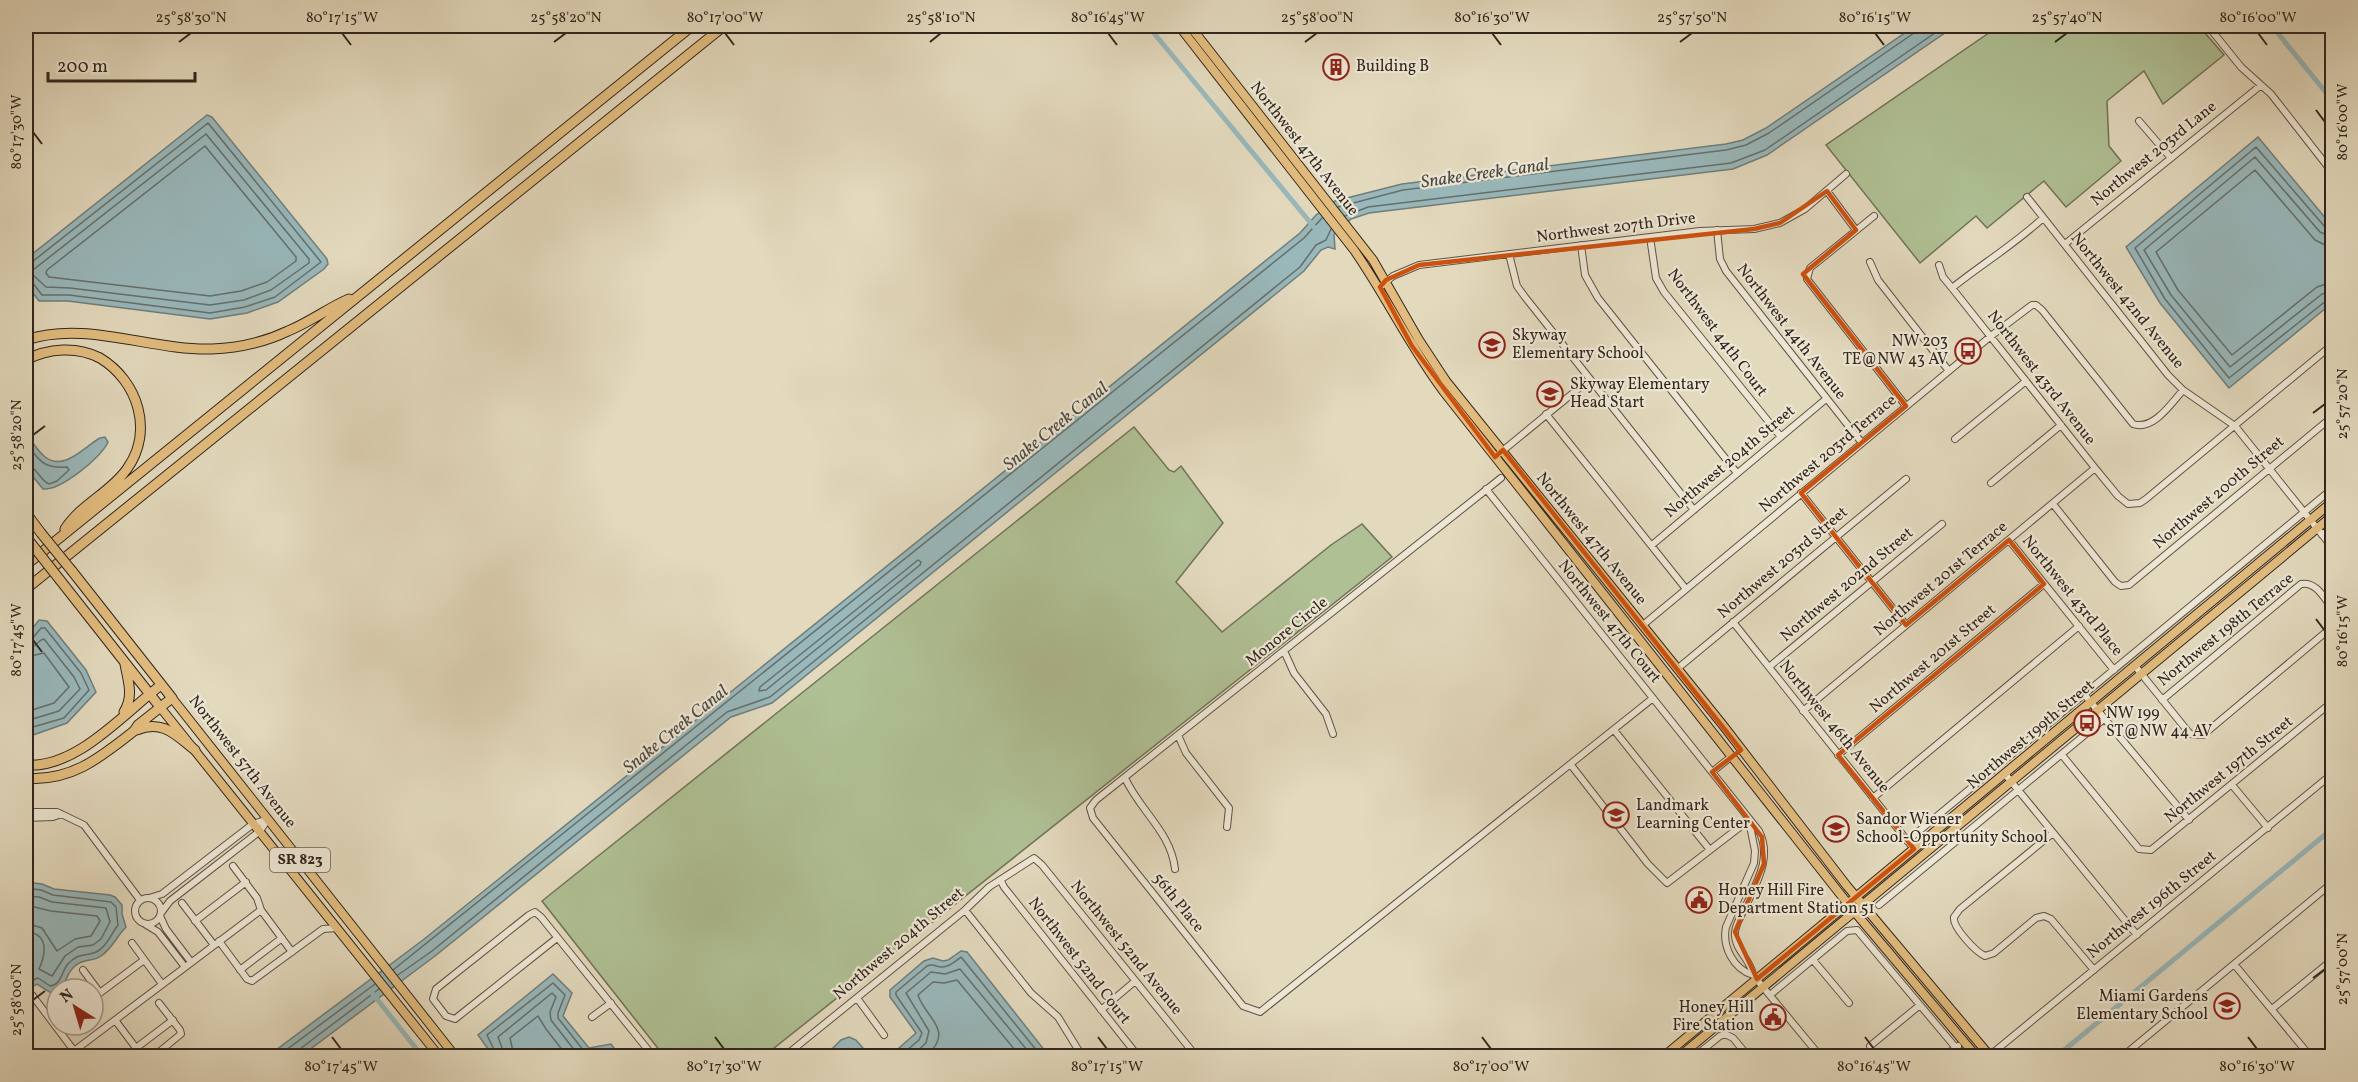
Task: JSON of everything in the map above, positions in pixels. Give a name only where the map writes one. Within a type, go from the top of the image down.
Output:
[{"type":"highway","points":[[26,565],[692,26]]},
{"type":"highway","points":[[26,589],[724,26]]},
{"type":"highway","points":[[26,340],[59,333],[185,348],[233,347],[271,338],[334,305],[360,295]]},
{"type":"highway","points":[[26,360],[48,352],[66,350],[99,358],[114,368],[126,381],[136,398],[140,414],[139,439],[128,468],[110,487],[73,517],[61,536]]},
{"type":"highway","name":"Northwest 57th Avenue","points":[[26,513],[172,698]]},
{"type":"highway","name":"Northwest 57th Avenue","points":[[28,539],[160,707]]},
{"type":"highway","points":[[121,717],[128,705],[131,693],[125,662]]},
{"type":"highway","points":[[26,765],[50,764],[69,756],[161,685]]},
{"type":"highway","points":[[134,731],[138,725],[172,698]]},
{"type":"highway","points":[[26,778],[57,777],[76,772],[100,758],[134,731],[149,725],[163,726],[195,750]]},
{"type":"main road","name":"Northwest 47th Avenue","points":[[1179,26],[1325,205],[1348,226],[1386,280],[1433,363],[1857,897],[1989,1056]]},
{"type":"main road","name":"Northwest 47th Avenue","points":[[1190,26],[1325,205],[1380,287],[1424,365],[1848,904],[1976,1056]]},
{"type":"main road","name":"Northwest 199th Street","points":[[1677,1054],[1754,977],[1857,897],[2332,502]]},
{"type":"main road","name":"Northwest 199th Street","points":[[1664,1056],[1677,1054],[1763,987],[2141,674],[2320,532],[2332,516]]},
{"type":"main road","points":[[1624,619],[1635,625],[1642,625]]},
{"type":"main road","points":[[1674,682],[1677,669]]},
{"type":"main road","name":"Northwest 57th Avenue","points":[[172,698],[455,1056]]},
{"type":"main road","name":"Northwest 57th Avenue","points":[[160,707],[439,1056]]},
{"type":"main road","points":[[1750,779],[1767,784]]},
{"type":"main road","points":[[1964,1041],[1978,1043]]},
{"type":"street","points":[[243,26],[272,28],[287,26]]},
{"type":"street","points":[[2208,26],[2241,67],[2271,94],[2332,172]]},
{"type":"street","points":[[2328,26],[2332,32]]},
{"type":"street","name":"Northwest 203rd Lane","points":[[2065,244],[2260,86]]},
{"type":"street","points":[[2139,121],[2170,157]]},
{"type":"street","name":"Northwest 207th Drive","points":[[1380,287],[1386,280],[1419,265],[1650,237],[1717,230],[1754,229],[1780,223],[1805,209],[1846,174]]},
{"type":"street","points":[[1827,191],[1856,230]]},
{"type":"street","name":"Northwest 42nd Avenue","points":[[2027,197],[2168,375],[2183,390],[2235,426],[2332,547]]},
{"type":"street","points":[[1874,216],[1810,268],[1807,275],[1809,282],[1906,406]]},
{"type":"street","points":[[1952,288],[1986,260],[2017,243],[2043,218]]},
{"type":"street","name":"Northwest 44th Avenue","points":[[1717,230],[1720,259],[1726,271],[1862,443]]},
{"type":"street","name":"Northwest 44th Court","points":[[1650,237],[1656,278],[1664,292],[1781,437]]},
{"type":"street","points":[[1581,246],[1585,275],[1598,298],[1737,473]]},
{"type":"street","points":[[1509,254],[1517,286],[1694,510]]},
{"type":"street","points":[[1870,262],[1878,280],[1949,371]]},
{"type":"street","name":"Northwest 43rd Avenue","points":[[1939,264],[1943,277],[2095,468],[2118,496],[2128,504],[2140,503],[2146,499],[2235,426]]},
{"type":"street","name":"Northwest 203rd Terrace","points":[[1642,625],[1991,336],[2032,305],[2042,310],[2133,424],[2140,427],[2149,424],[2183,390]]},
{"type":"street","points":[[2235,426],[2332,345]]},
{"type":"street","points":[[1495,457],[1589,380]]},
{"type":"street","points":[[1955,439],[2026,381]]},
{"type":"street","name":"Northwest 204th Street","points":[[1652,545],[1826,399]]},
{"type":"street","points":[[1546,414],[1686,589]]},
{"type":"street","name":"Northwest 200th Street","points":[[2053,504],[2115,582],[2121,586],[2129,585],[2332,417]]},
{"type":"street","points":[[1991,483],[2061,425]]},
{"type":"street","name":"Northwest 201st Terrace","points":[[1803,711],[2095,468]]},
{"type":"street","name":"Monore Circle","points":[[1090,808],[1096,800],[1501,478]]},
{"type":"street","name":"Northwest 203rd Street","points":[[1677,669],[1906,479]]},
{"type":"street","name":"Northwest 47th Court","points":[[1486,489],[1759,831],[1764,846],[1764,864],[1736,926],[1737,945]]},
{"type":"street","points":[[1908,841],[2332,489]]},
{"type":"street","points":[[1801,493],[1906,625]]},
{"type":"street","name":"Northwest 202nd Street","points":[[1769,667],[1942,524]]},
{"type":"street","points":[[2320,532],[2332,527]]},
{"type":"street","name":"Northwest 43rd Place","points":[[2009,540],[2114,670]]},
{"type":"street","name":"Northwest 201st Street","points":[[1838,754],[2044,584]]},
{"type":"street","name":"Northwest 198th Terrace","points":[[2162,700],[2301,584],[2313,585],[2332,608]]},
{"type":"street","name":"Northwest 46th Avenue","points":[[1733,622],[1914,849]]},
{"type":"street","points":[[1873,798],[2079,627]]},
{"type":"street","points":[[2135,666],[2190,734],[2203,735],[2332,627]]},
{"type":"street","points":[[1284,651],[1291,669],[1326,714],[1333,734]]},
{"type":"street","points":[[2084,694],[2189,820]]},
{"type":"street","points":[[1653,698],[1571,765],[1648,864],[1667,883],[1749,820],[1755,851],[1754,863],[1725,927],[1723,938],[1727,950],[1741,969],[1754,977],[1820,1056]]},
{"type":"street","name":"Northwest 197th Street","points":[[2062,754],[2139,849],[2151,850],[2332,702]]},
{"type":"street","points":[[1879,905],[2104,719]]},
{"type":"street","points":[[1614,730],[1710,850]]},
{"type":"street","points":[[1178,735],[1186,753],[1229,808],[1227,827]]},
{"type":"street","points":[[1712,772],[1732,756]]},
{"type":"street","name":"56th Place","points":[[1090,808],[1093,818],[1243,1006],[1251,1011],[1260,1012],[1571,765]]},
{"type":"street","points":[[2005,774],[2137,935]]},
{"type":"street","name":"Northwest 196th Street","points":[[1989,1056],[2332,774]]},
{"type":"street","points":[[1125,778],[1133,796],[1167,839],[1174,854],[1175,869]]},
{"type":"street","points":[[2232,785],[2268,828]]},
{"type":"street","points":[[26,812],[57,812],[84,825],[140,900]]},
{"type":"street","points":[[26,818],[53,817],[61,814]]},
{"type":"street","points":[[185,967],[158,932],[137,919],[135,908],[140,900],[162,894],[253,824],[268,819]]},
{"type":"street","points":[[145,924],[154,922],[170,901],[260,831],[268,819]]},
{"type":"street","points":[[2053,833],[1960,909],[1954,916],[1955,925],[1977,952],[1985,956],[1994,953],[2036,918],[2044,916],[2051,919],[2094,970]]},
{"type":"street","name":"Northwest 204th Street","points":[[787,1056],[965,910],[989,887],[1034,858]]},
{"type":"street","name":"Northwest 52nd Avenue","points":[[1034,858],[1196,1056]]},
{"type":"street","points":[[233,866],[257,898],[261,910],[292,952]]},
{"type":"street","points":[[1750,873],[1759,876]]},
{"type":"street","name":"Northwest 52nd Court","points":[[1001,880],[1004,887],[1138,1056]]},
{"type":"street","points":[[195,921],[246,882]]},
{"type":"street","points":[[2123,1056],[2332,883]]},
{"type":"street","points":[[149,898],[158,903],[166,929],[191,962]]},
{"type":"street","points":[[182,903],[195,921],[247,979],[252,981],[326,927],[337,928]]},
{"type":"street","points":[[64,1037],[76,1054],[115,1020],[261,910]]},
{"type":"street","points":[[965,910],[1031,993],[1058,1017],[1082,1056]]},
{"type":"street","points":[[557,938],[455,1019],[446,1016],[432,999],[436,989],[535,912],[541,917],[653,1056]]},
{"type":"street","points":[[1770,995],[1847,931],[1854,929],[1861,932],[1956,1048]]},
{"type":"street","points":[[240,970],[282,938]]},
{"type":"street","points":[[132,943],[162,984]]},
{"type":"street","points":[[1727,950],[1737,945],[1749,962],[1754,977]]},
{"type":"street","points":[[105,989],[144,960]]},
{"type":"street","points":[[1813,960],[1849,1003]]},
{"type":"street","points":[[2272,1009],[2332,960]]},
{"type":"street","points":[[2234,964],[2310,1056]]},
{"type":"street","points":[[83,970],[88,977]]},
{"type":"street","points":[[1101,1010],[1134,982]]},
{"type":"street","points":[[32,995],[45,1011]]},
{"type":"street","points":[[857,998],[884,1035]]},
{"type":"street","points":[[154,1056],[181,1034],[159,1003]]},
{"type":"street","points":[[592,1017],[611,1003]]},
{"type":"street","points":[[1870,1046],[1920,1005]]},
{"type":"street","points":[[115,1020],[142,1056]]},
{"type":"street","points":[[136,1048],[173,1020]]},
{"type":"street","points":[[1695,1056],[1720,1036],[1729,1035],[1748,1056]]},
{"type":"street","points":[[1945,1056],[1964,1041]]},
{"type":"street","points":[[2160,1056],[2165,1053],[2168,1056]]},
{"type":"highlighted area","points":[[1827,191],[1856,230],[1803,274],[1906,406],[1801,493],[1906,625],[2009,540],[2044,584],[1838,755],[1914,849],[1757,979],[1735,932],[1764,864],[1762,837],[1712,772],[1741,750],[1503,450],[1495,457],[1412,346],[1380,287],[1386,280],[1419,265],[1754,229],[1780,223]]},
{"type":"green space","points":[[1999,26],[2199,26],[2224,55],[2163,104],[2144,71],[2107,101],[2109,146],[2121,161],[2066,207],[2044,181],[1987,228],[1976,216],[1920,263],[1826,145]]},
{"type":"green space","points":[[1134,427],[1169,470],[1174,472],[1181,466],[1223,523],[1176,582],[1222,632],[1331,545],[1362,524],[1392,557],[764,1056],[664,1056],[542,901]]},
{"type":"water","name":"Snake Creek Canal","points":[[1915,26],[1955,26],[1767,155],[1733,169],[1369,213],[1351,219],[1334,234],[1335,249],[1328,247],[1321,250],[1304,271],[772,703],[731,717],[435,956],[301,1056],[268,1056],[423,940],[1300,233],[1316,215],[1335,201],[1402,184],[1743,140],[1766,128]]},
{"type":"water","points":[[207,115],[212,117],[327,259],[328,264],[324,269],[278,302],[247,313],[210,319],[68,301],[39,301],[26,284],[26,259]]},
{"type":"water","points":[[2258,137],[2332,226],[2332,303],[2229,388],[2160,303],[2126,247]]},
{"type":"water","points":[[26,433],[44,456],[59,462],[73,457],[100,438],[105,437],[108,442],[98,456],[80,472],[59,485],[43,489],[26,468]]},
{"type":"water","points":[[39,620],[47,621],[86,670],[96,692],[67,723],[33,735],[26,735],[26,637]]},
{"type":"water","points":[[26,882],[42,884],[54,889],[110,895],[122,905],[126,927],[112,946],[98,958],[75,966],[67,977],[45,977],[45,989],[37,984],[26,990],[26,961],[32,953],[26,942]]},
{"type":"water","points":[[961,951],[967,952],[1049,1056],[890,1056],[916,1033],[890,997],[890,990],[924,961],[933,958],[948,960]]},
{"type":"water","points":[[553,974],[572,993],[563,1016],[589,1048],[611,1044],[620,1056],[493,1056],[478,1035]]},
{"type":"water","points":[[849,1037],[856,1040],[870,1056],[825,1056],[841,1040]]},
{"type":"waterway","points":[[1148,26],[1314,227]]},
{"type":"waterway","points":[[2272,26],[2332,100]]},
{"type":"waterway","points":[[2057,1056],[2332,829]]},
{"type":"waterway","points":[[373,994],[422,1056]]},
{"type":"place","name":"Building B","points":[[1336,67]]},
{"type":"place","name":"Skyway Elementary School","points":[[1492,345]]},
{"type":"place","name":"NW 203 TE@NW 43 AV","points":[[1968,351]]},
{"type":"place","name":"Skyway Elementary Head Start","points":[[1550,394]]},
{"type":"place","name":"NW 199 ST@NW 44 AV","points":[[2087,723]]},
{"type":"place","name":"Landmark Learning Center","points":[[1616,815]]},
{"type":"place","name":"Sandor Wiener School-Opportunity School","points":[[1836,829]]},
{"type":"place","name":"Honey Hill Fire Department Station 51","points":[[1699,900]]},
{"type":"place","name":"Miami Gardens Elementary School","points":[[2227,1006]]},
{"type":"place","name":"Honey Hill Fire Station","points":[[1773,1017]]}]
